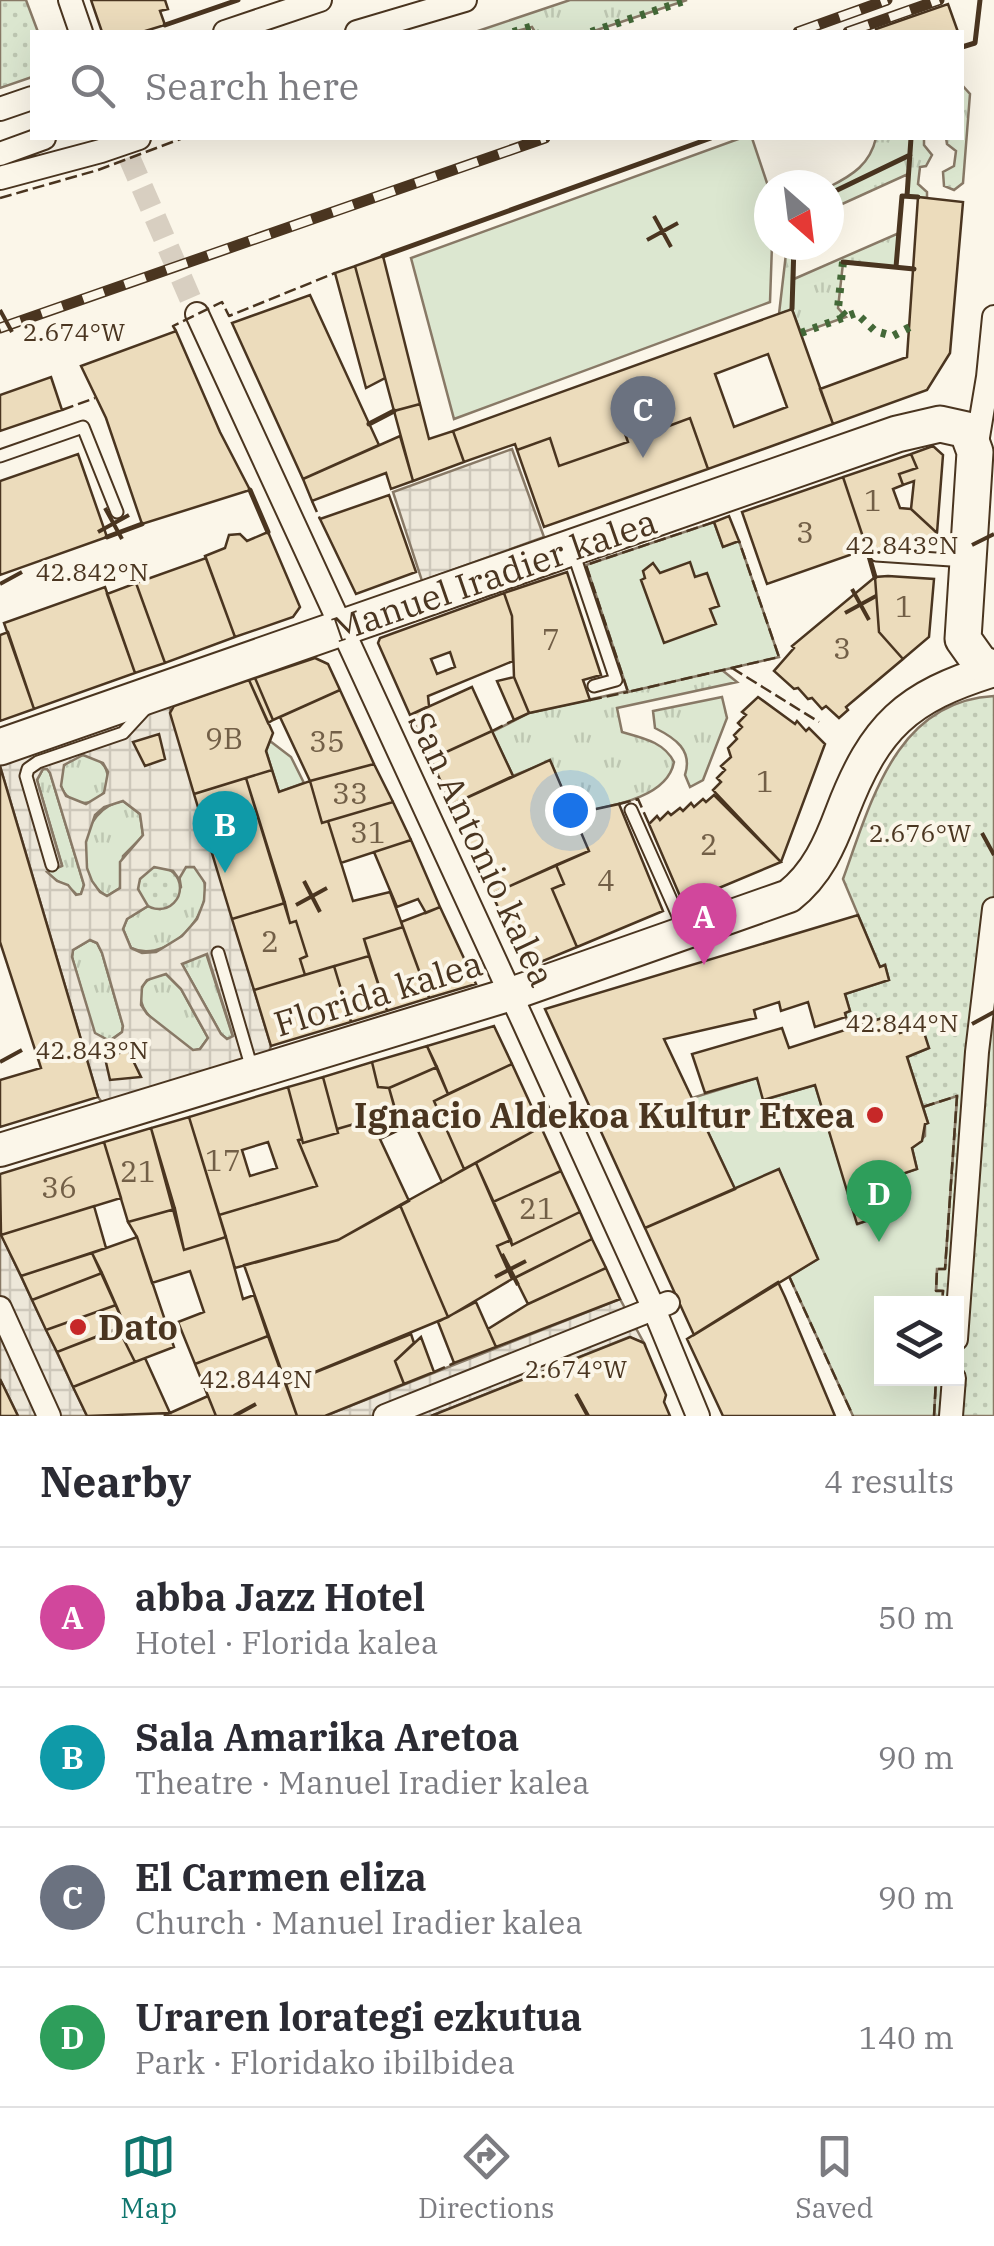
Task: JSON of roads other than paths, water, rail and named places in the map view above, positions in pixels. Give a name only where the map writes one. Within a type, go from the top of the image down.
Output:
[{"type":"main road","name":"Manuel Iradier kalea","points":[[0,747],[926,426],[944,424],[967,430],[975,452]]},
{"type":"main road","points":[[930,693],[950,670],[963,639],[975,452]]},
{"type":"main road","points":[[963,639],[980,663],[994,670]]},
{"type":"main road","points":[[930,693],[994,670]]},
{"type":"main road","name":"Florida kalea","points":[[0,1150],[510,994],[776,902],[802,886],[824,855],[854,780],[875,742],[930,693]]},
{"type":"street","points":[[70,0],[80,30]]},
{"type":"street","points":[[231,30],[320,0]]},
{"type":"street","points":[[364,30],[468,0]]},
{"type":"street","points":[[405,30],[468,0]]},
{"type":"street","points":[[0,110],[30,99]]},
{"type":"street","points":[[0,154],[38,140]]},
{"type":"street","points":[[0,178],[128,144]]},
{"type":"street","name":"San Antonio kalea","points":[[198,314],[510,994],[661,1306],[698,1416]]},
{"type":"street","points":[[975,452],[994,317]]},
{"type":"street","points":[[959,1296],[977,1052],[994,909]]},
{"type":"street","points":[[385,1416],[661,1306]]},
{"type":"street","points":[[0,1308],[49,1416]]},
{"type":"street","points":[[951,1416],[953,1386]]},
{"type":"lane","points":[[0,456],[83,426],[117,512]]},
{"type":"lane","points":[[571,548],[616,680],[594,686]]},
{"type":"lane","points":[[876,555],[970,562]]},
{"type":"lane","points":[[52,865],[26,776],[28,769],[38,762],[123,733],[146,710],[150,694]]},
{"type":"lane","points":[[631,810],[686,933]]},
{"type":"lane","points":[[218,953],[254,1072]]},
{"type":"tunnel","points":[[129,157],[197,314]]},
{"type":"railway","points":[[804,30],[887,0]]},
{"type":"railway","points":[[854,30],[939,0]]},
{"type":"railway","points":[[0,328],[539,140]]},
{"type":"place","name":"El Carmen eliza","points":[[643,458]]},
{"type":"place","name":"Sala Amarika Aretoa","points":[[225,873]]},
{"type":"place","name":"abba Jazz Hotel","points":[[704,965]]},
{"type":"place","name":"Ignacio Aldekoa Kultur Etxea","points":[[875,1115]]},
{"type":"place","name":"Uraren lorategi ezkutua","points":[[879,1242]]},
{"type":"place","name":"Dato","points":[[78,1327]]}]
